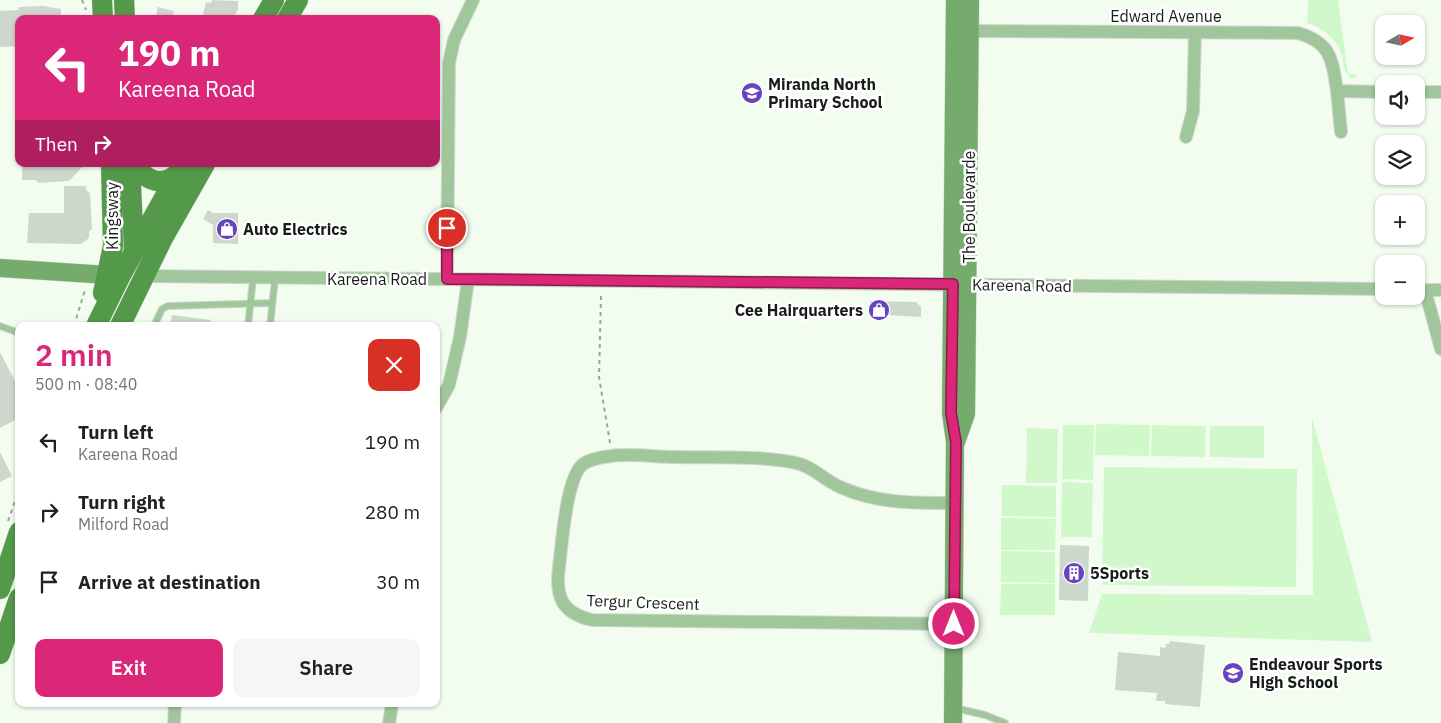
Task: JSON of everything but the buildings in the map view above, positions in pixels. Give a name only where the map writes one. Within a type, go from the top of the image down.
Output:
[{"type":"main road","points":[[102,0],[103,15]]},
{"type":"main road","points":[[124,0],[125,15]]},
{"type":"main road","points":[[265,15],[274,0]]},
{"type":"main road","points":[[289,15],[298,0]]},
{"type":"main road","name":"The Boulevarde","points":[[953,715],[956,442],[966,414],[961,284],[962,31],[955,0]]},
{"type":"main road","name":"The Boulevarde","points":[[962,31],[970,0]]},
{"type":"main road","name":"Kingsway","points":[[111,167],[114,234],[126,276],[126,302],[120,322]]},
{"type":"main road","name":"Kingsway","points":[[130,167],[134,253]]},
{"type":"main road","points":[[138,167],[143,175],[151,180],[166,181],[181,169]]},
{"type":"main road","points":[[126,276],[203,167]]},
{"type":"main road","points":[[126,276],[134,253],[181,169]]},
{"type":"main road","name":"Kareena Road","points":[[0,268],[126,276]]},
{"type":"main road","name":"Kingsway","points":[[97,322],[126,276]]},
{"type":"main road","points":[[0,588],[12,529]]},
{"type":"main road","points":[[0,654],[15,610]]},
{"type":"street","points":[[447,279],[449,63],[454,40],[473,0]]},
{"type":"street","name":"Edward Avenue","points":[[962,31],[1298,33],[1313,38],[1326,49],[1330,56],[1337,91],[1341,132]]},
{"type":"street","points":[[1186,137],[1193,111],[1195,33]]},
{"type":"street","points":[[1337,91],[1375,92]]},
{"type":"street","points":[[1425,92],[1441,92]]},
{"type":"street","name":"Kareena Road","points":[[126,276],[253,279],[447,279],[1375,289]]},
{"type":"street","points":[[440,401],[449,385],[460,337],[468,280]]},
{"type":"street","points":[[1425,290],[1441,290]]},
{"type":"street","points":[[1425,302],[1441,349]]},
{"type":"street","name":"Tergur Crescent","points":[[954,624],[592,620],[576,616],[564,606],[558,589],[558,574],[570,489],[575,474],[583,464],[611,456],[759,459],[802,464],[838,486],[869,499],[955,503]]},
{"type":"street","points":[[174,707],[174,723]]},
{"type":"street","points":[[389,723],[392,707]]},
{"type":"lane","points":[[248,322],[253,279]]},
{"type":"lane","points":[[270,322],[275,279]]},
{"type":"lane","points":[[156,322],[162,309],[168,306],[272,303]]},
{"type":"lane","points":[[0,326],[15,332]]},
{"type":"lane","points":[[953,715],[986,715],[1005,723]]},
{"type":"path","points":[[75,322],[86,290]]},
{"type":"path","points":[[601,296],[600,377],[611,456]]},
{"type":"path","points":[[12,529],[15,512]]},
{"type":"green space","points":[[1308,0],[1338,0],[1348,74],[1356,74],[1357,78],[1351,78],[1346,73],[1340,51],[1329,35],[1307,23]]},
{"type":"green space","points":[[1312,417],[1372,642],[1089,633],[1102,594],[1313,595]]},
{"type":"green space","points":[[1096,424],[1150,425],[1149,456],[1095,455]]},
{"type":"green space","points":[[1063,425],[1094,425],[1093,480],[1062,479]]},
{"type":"green space","points":[[1152,425],[1206,426],[1205,457],[1151,456]]},
{"type":"green space","points":[[1210,426],[1264,426],[1264,458],[1210,457]]},
{"type":"green space","points":[[1027,428],[1058,429],[1057,483],[1026,483]]},
{"type":"green space","points":[[1104,467],[1297,469],[1296,587],[1102,585]]},
{"type":"green space","points":[[1062,482],[1093,483],[1092,537],[1061,537]]},
{"type":"green space","points":[[1002,485],[1056,486],[1056,517],[1002,516]]},
{"type":"green space","points":[[1001,518],[1056,519],[1055,550],[1001,550]]},
{"type":"green space","points":[[1001,551],[1055,552],[1055,583],[1001,582]]},
{"type":"green space","points":[[1001,584],[1055,584],[1055,615],[1000,615]]},
{"type":"place","name":"Miranda North Primary School","points":[[752,93]]},
{"type":"place","name":"Auto Electrics","points":[[227,229]]},
{"type":"place","name":"Cee Hairquarters","points":[[879,310]]},
{"type":"place","name":"5Sports","points":[[1074,573]]},
{"type":"place","name":"Endeavour Sports High School","points":[[1233,673]]},
{"type":"route","points":[[447,228],[447,279],[953,284],[951,413],[956,442],[954,624]]}]
